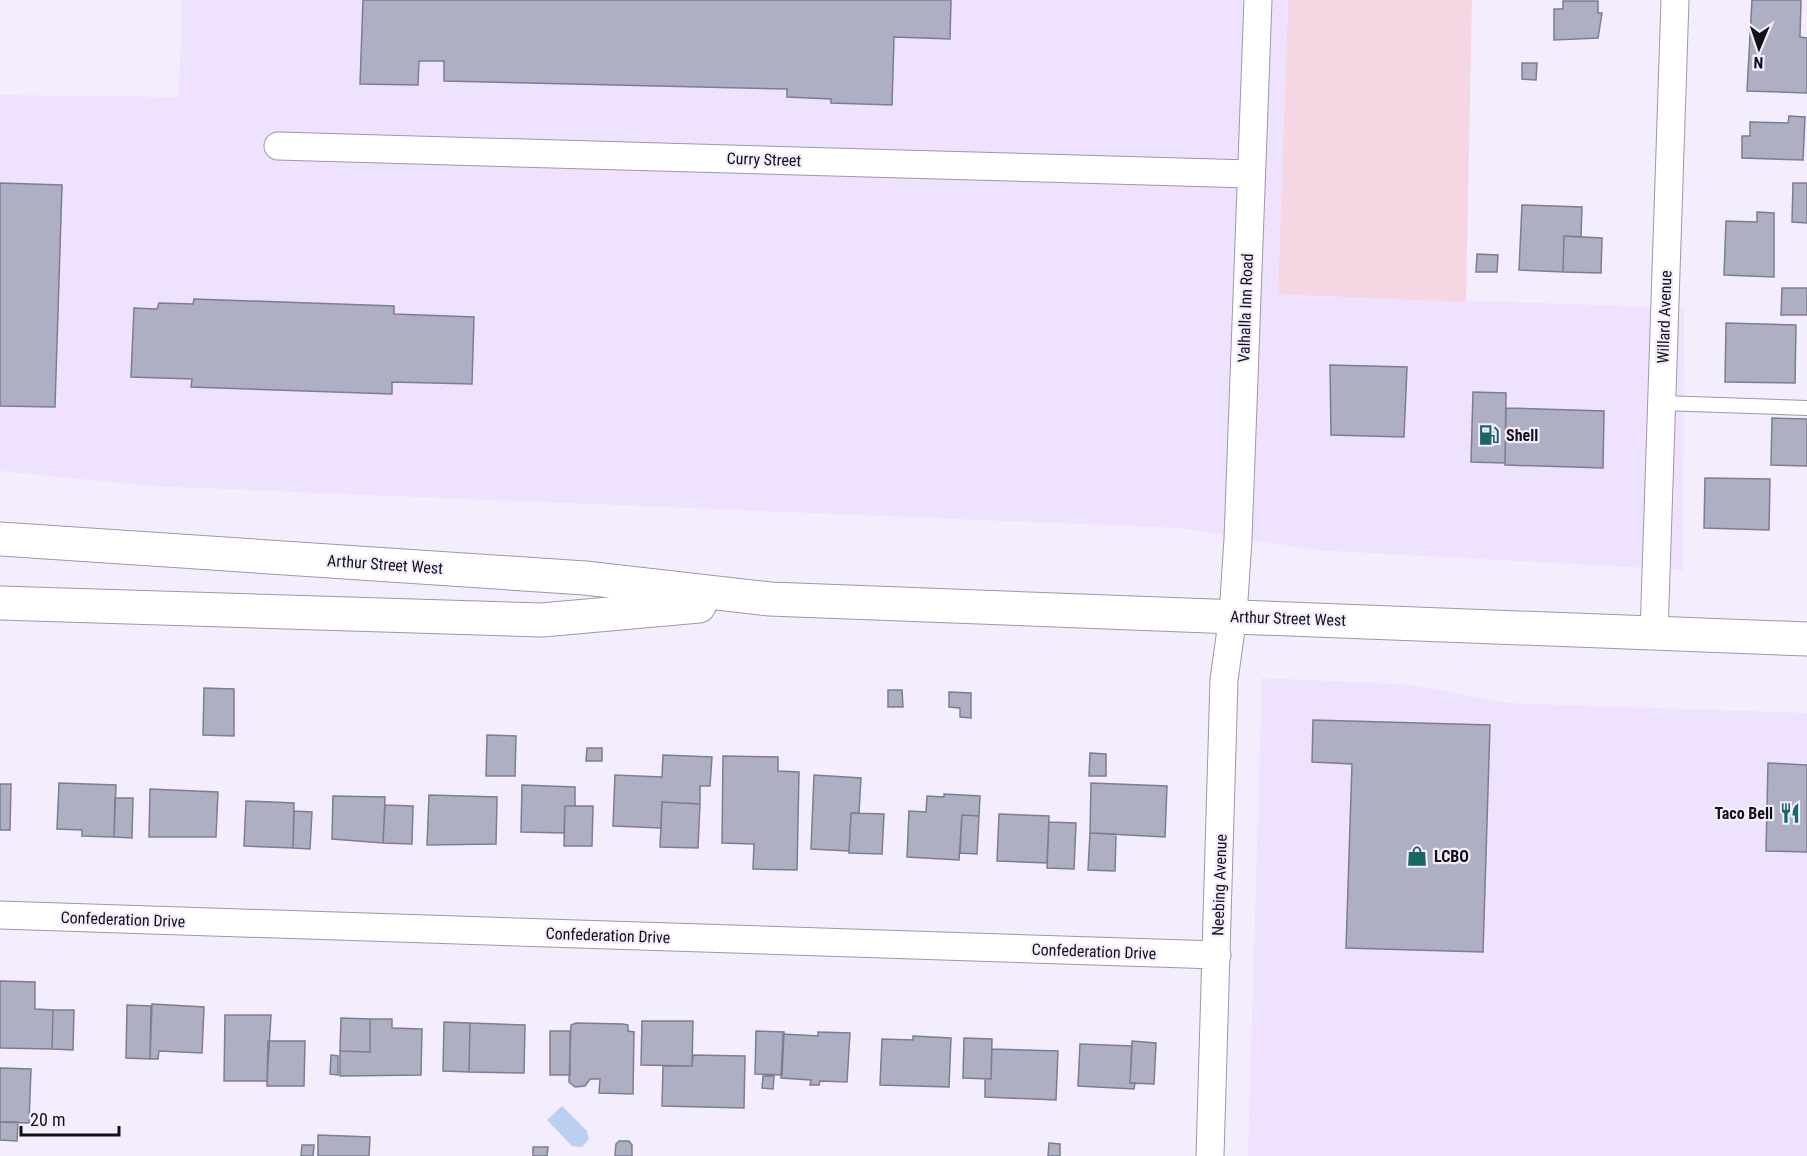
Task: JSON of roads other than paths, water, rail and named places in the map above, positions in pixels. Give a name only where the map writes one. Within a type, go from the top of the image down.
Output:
[{"type":"main road","name":"Arthur Street West","points":[[0,539],[585,578],[770,599],[1233,615],[1807,639]]},
{"type":"main road","name":"Arthur Street West","points":[[0,603],[542,620],[770,599]]},
{"type":"street","name":"Valhalla Inn Road","points":[[1233,615],[1258,0]]},
{"type":"street","name":"Willard Avenue","points":[[1654,634],[1675,0]]},
{"type":"street","name":"Curry Street","points":[[278,146],[1250,174]]},
{"type":"street","name":"Neebing Avenue","points":[[1210,1156],[1224,680],[1233,615]]},
{"type":"street","name":"Confederation Drive","points":[[0,915],[1217,955]]},
{"type":"lane","points":[[1661,403],[1807,408]]},
{"type":"water","points":[[562,1106],[587,1131],[589,1139],[582,1147],[572,1146],[547,1120]]},
{"type":"place","name":"Shell","points":[[1489,435]]},
{"type":"place","name":"Taco Bell","points":[[1790,813]]},
{"type":"place","name":"LCBO","points":[[1417,856]]}]
